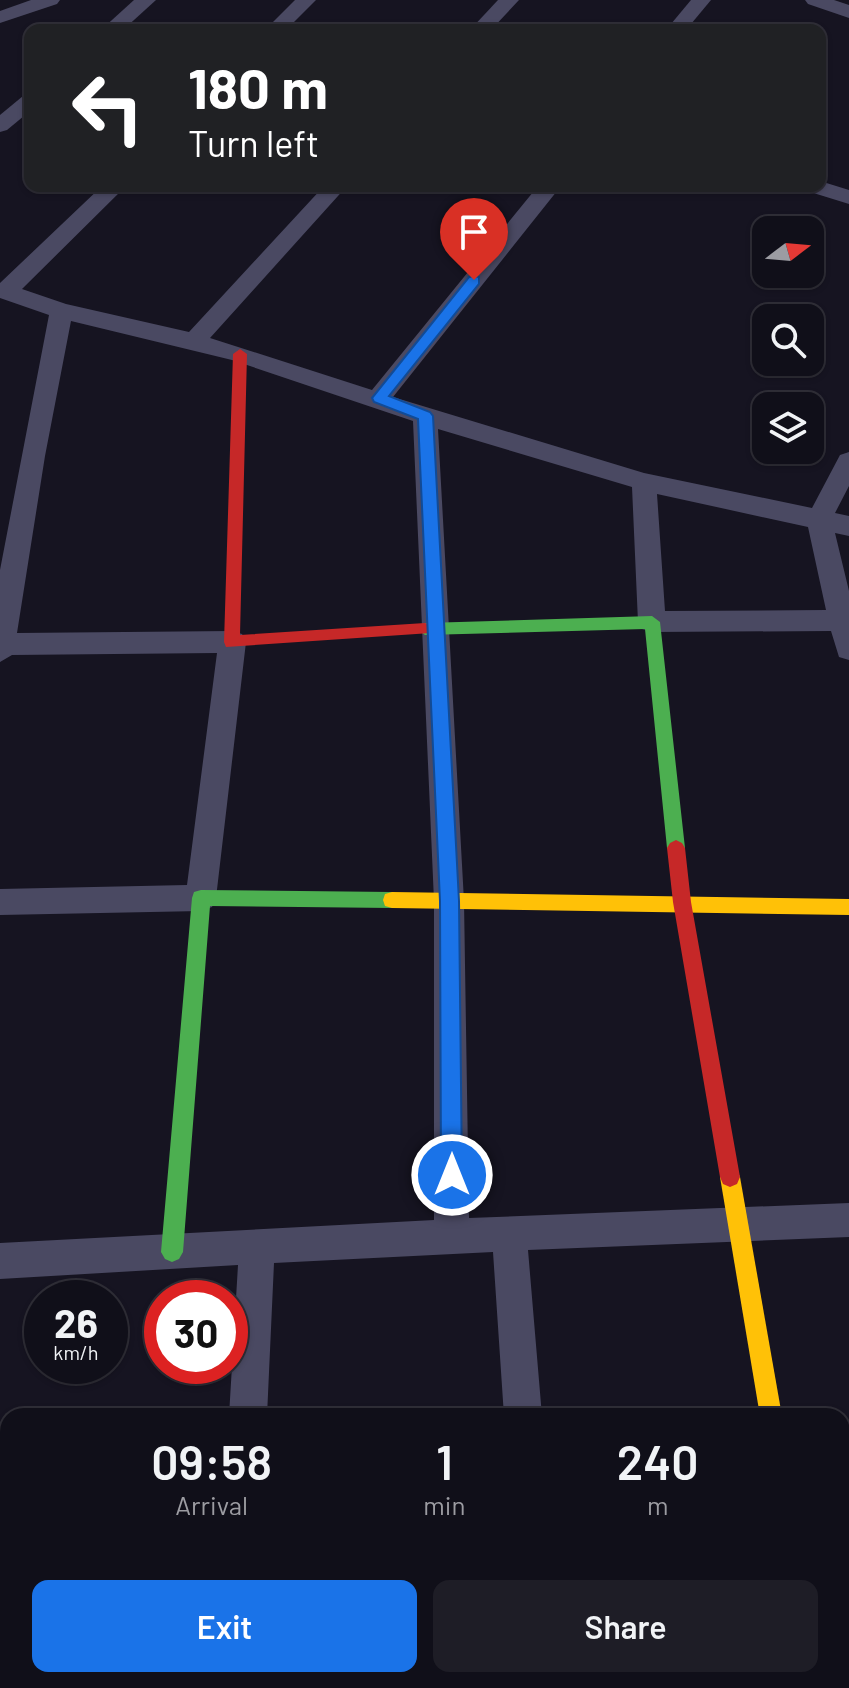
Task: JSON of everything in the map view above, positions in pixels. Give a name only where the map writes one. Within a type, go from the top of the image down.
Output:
[{"type":"street","points":[[0,17],[50,0]]},
{"type":"street","points":[[118,24],[146,0]]},
{"type":"street","points":[[281,24],[306,0]]},
{"type":"street","points":[[486,24],[509,0]]},
{"type":"street","points":[[681,24],[701,0]]},
{"type":"street","points":[[815,0],[849,12]]},
{"type":"street","points":[[0,126],[24,105]]},
{"type":"street","points":[[826,190],[849,197]]},
{"type":"street","points":[[109,192],[3,291],[61,311],[240,354],[379,398],[425,416],[644,482],[849,526]]},
{"type":"street","points":[[194,341],[331,192]]},
{"type":"street","points":[[379,398],[545,192]]},
{"type":"street","points":[[61,311],[32,456],[0,646],[232,642],[435,628],[840,620]]},
{"type":"street","points":[[172,1252],[201,898],[232,642],[240,354]]},
{"type":"street","points":[[425,416],[449,901],[452,1236]]},
{"type":"street","points":[[849,461],[819,519],[849,649]]},
{"type":"street","points":[[644,482],[652,622],[682,902],[770,1408]]},
{"type":"street","points":[[0,902],[201,898],[682,902],[849,907]]},
{"type":"street","points":[[0,1261],[452,1236],[849,1220]]},
{"type":"street","points":[[509,1234],[522,1408]]},
{"type":"street","points":[[248,1408],[257,1247]]},
{"type":"traffic: fast","points":[[425,629],[652,622],[676,848]]},
{"type":"traffic: fast","points":[[172,1252],[201,898],[392,900]]},
{"type":"traffic: slow","points":[[392,900],[849,907]]},
{"type":"traffic: slow","points":[[730,1177],[770,1408]]},
{"type":"traffic: jam","points":[[240,354],[232,642],[425,629]]},
{"type":"traffic: jam","points":[[676,848],[682,902],[730,1177]]},
{"type":"route","points":[[452,1175],[449,901],[425,416],[379,398],[474,280]]}]
